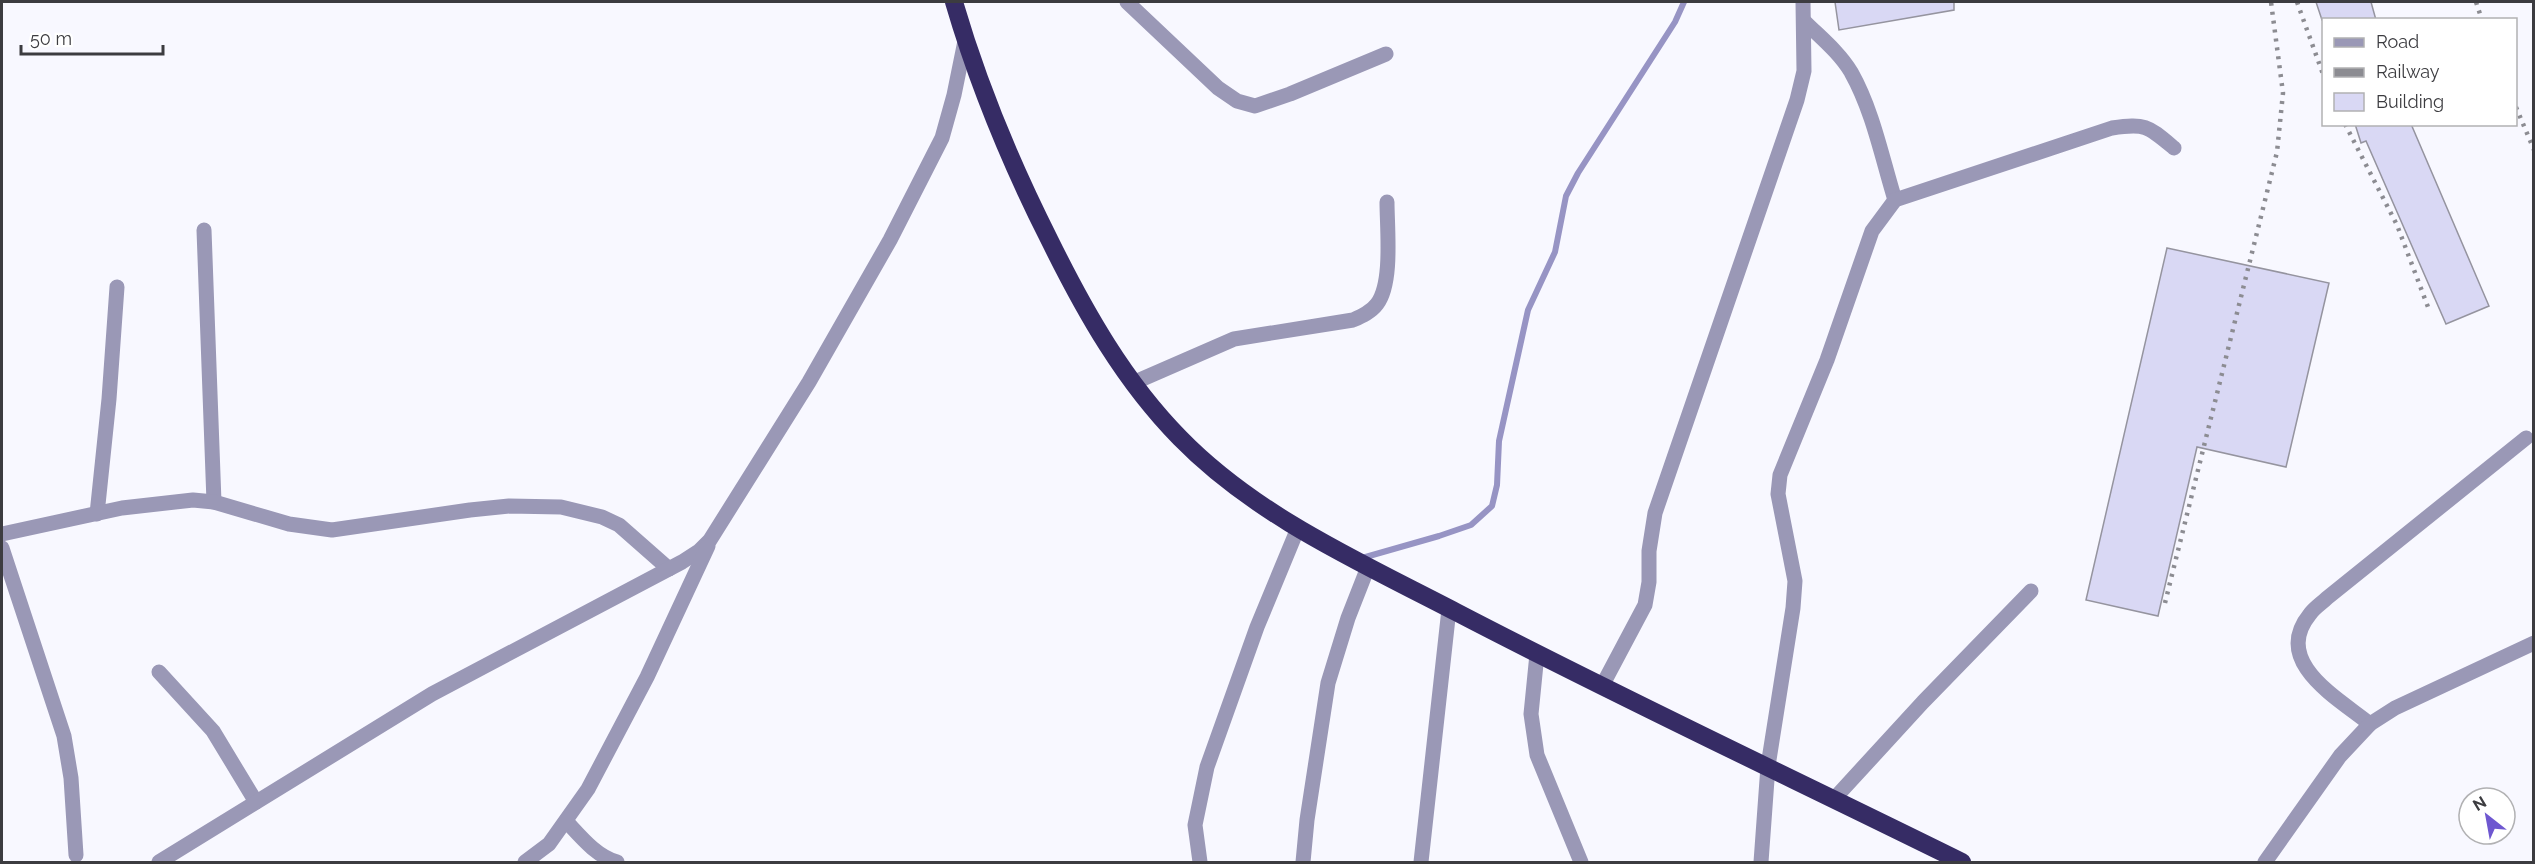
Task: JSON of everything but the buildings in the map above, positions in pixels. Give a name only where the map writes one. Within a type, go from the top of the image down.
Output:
[{"type":"highway","points":[[954,2],[965,42],[996,124],[1028,198],[1091,319],[1132,383],[1181,439],[1213,468],[1252,500],[1368,567],[1537,654],[1962,862]]},
{"type":"street","points":[[1128,2],[1218,88],[1237,101],[1255,106],[1386,54]]},
{"type":"street","points":[[1602,686],[1645,605],[1649,582],[1649,551],[1655,513],[1797,100],[1804,71],[1803,2]]},
{"type":"street","points":[[1804,21],[1837,54],[1850,71],[1870,118],[1894,200]]},
{"type":"street","points":[[525,862],[549,844],[588,789],[647,677],[710,540],[809,382],[890,240],[942,138],[965,42]]},
{"type":"street","points":[[1761,862],[1768,766],[1793,608],[1795,581],[1778,494],[1780,475],[1827,360],[1872,231],[1894,200],[2112,128],[2142,126],[2151,128],[2174,148]]},
{"type":"street","points":[[1132,383],[1234,339],[1353,320],[1368,313],[1378,303],[1385,286],[1387,202]]},
{"type":"street","points":[[204,230],[214,502]]},
{"type":"street","points":[[97,514],[110,399],[117,287]]},
{"type":"street","points":[[2370,723],[2313,680],[2302,664],[2299,633],[2310,614],[2327,598],[2526,438]]},
{"type":"street","points":[[2,534],[163,503],[214,502],[289,524],[332,530],[509,506],[561,507],[603,517],[620,525],[669,568]]},
{"type":"street","points":[[1200,862],[1195,825],[1207,767],[1257,627],[1298,528]]},
{"type":"street","points":[[159,862],[432,694],[669,568],[699,551],[710,540]]},
{"type":"street","points":[[2,548],[64,736],[71,778],[76,855]]},
{"type":"street","points":[[1303,862],[1307,820],[1328,683],[1348,618],[1368,567]]},
{"type":"street","points":[[1834,799],[1923,702],[2031,591]]},
{"type":"street","points":[[1421,862],[1449,609]]},
{"type":"street","points":[[2265,862],[2340,756],[2370,723],[2395,708],[2534,643]]},
{"type":"street","points":[[1537,654],[1531,714],[1535,743],[1546,781],[1581,862]]},
{"type":"street","points":[[159,672],[208,724],[256,802]]},
{"type":"street","points":[[566,821],[589,845],[608,860],[617,862]]},
{"type":"street","points":[[1763,836],[1772,862]]},
{"type":"street","points":[[589,845],[594,862]]},
{"type":"waterway","points":[[1362,558],[1471,525],[1492,506],[1497,485],[1499,441],[1528,310],[1555,252],[1566,196],[1578,173],[1675,22],[1684,2]]},
{"type":"railway","points":[[2165,603],[2277,152],[2283,93],[2271,2]]},
{"type":"railway","points":[[2297,2],[2322,71]]},
{"type":"railway","points":[[2476,2],[2481,18]]},
{"type":"railway","points":[[2517,109],[2534,150]]},
{"type":"railway","points":[[2346,126],[2397,225],[2428,307]]}]
